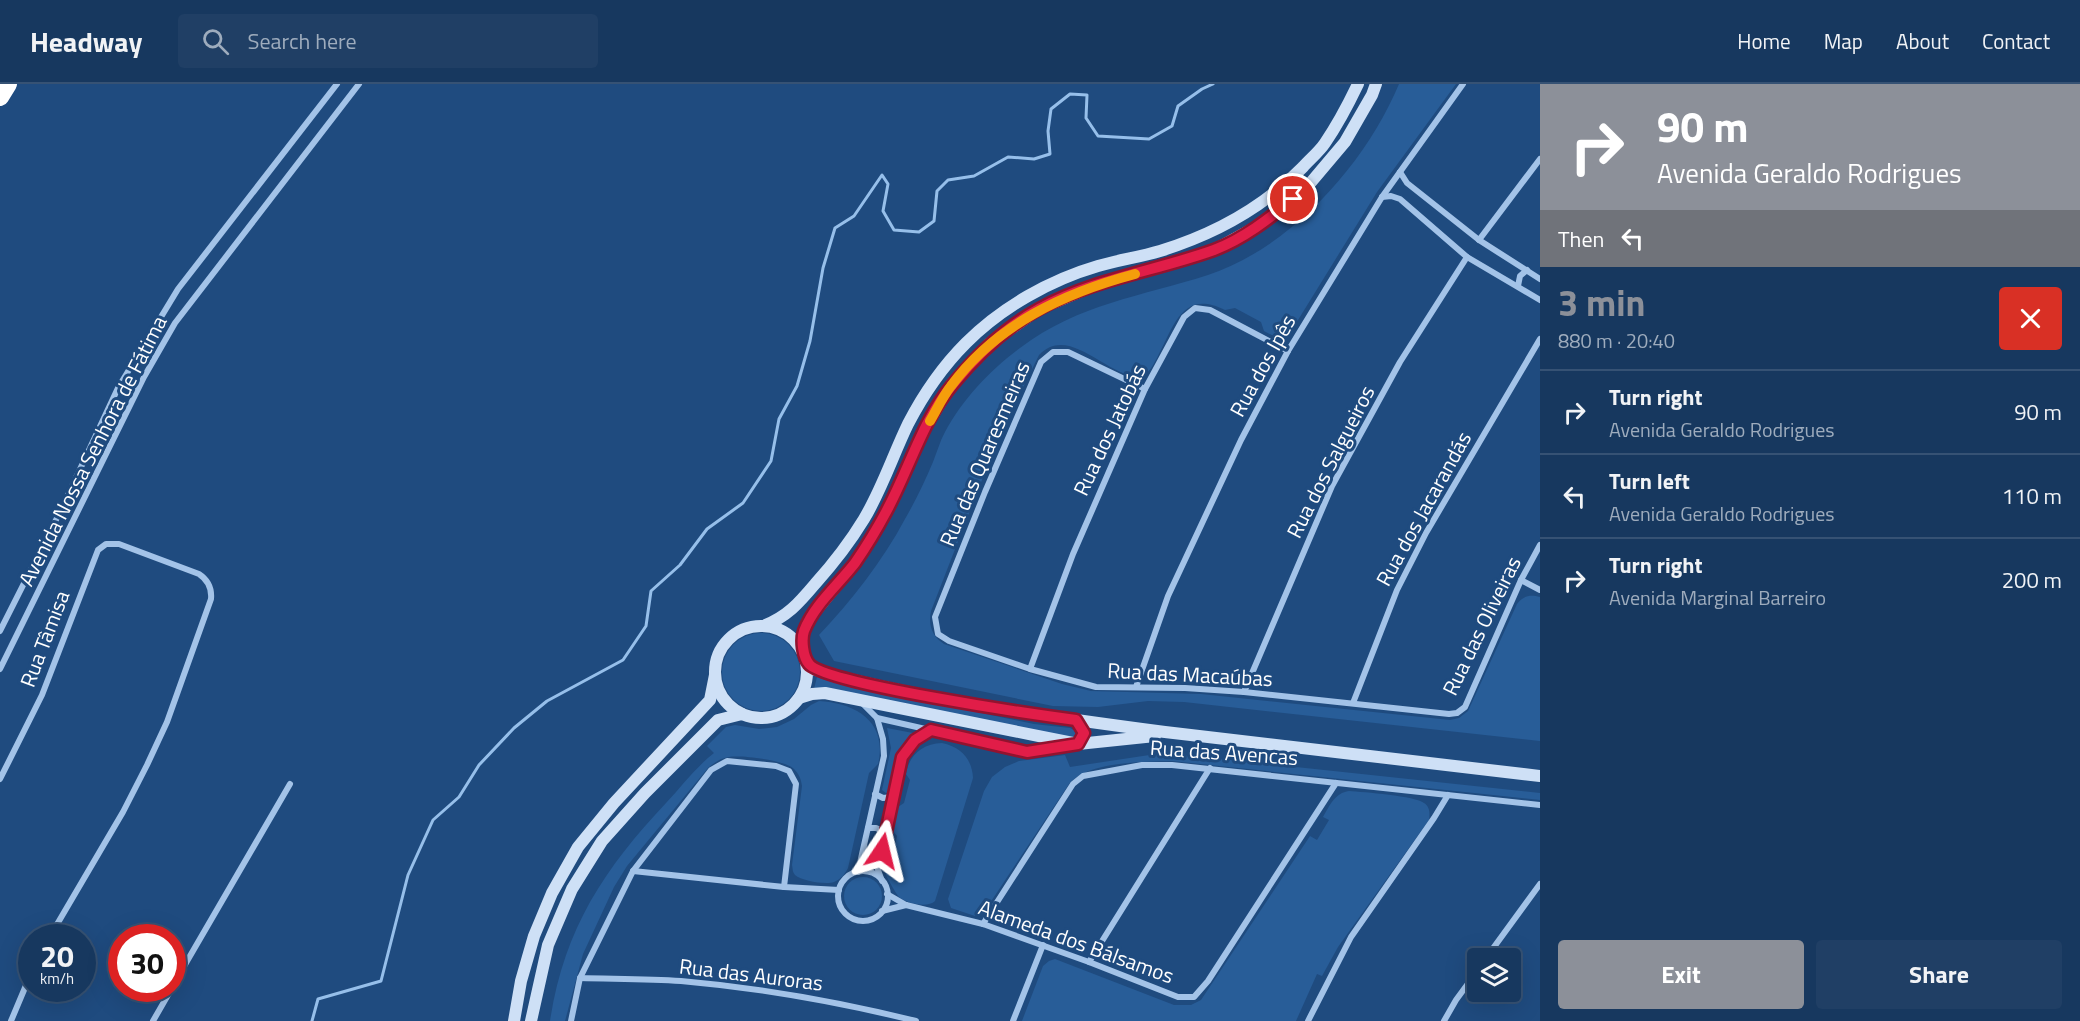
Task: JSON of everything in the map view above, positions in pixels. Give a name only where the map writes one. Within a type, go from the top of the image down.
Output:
[{"type":"highway","points":[[0,97],[8,84]]},
{"type":"street","name":"Avenida Nossa Senhora de Fátima","points":[[0,631],[60,512],[118,388],[178,289],[337,84]]},
{"type":"street","name":"Avenida Nossa Senhora de Fátima","points":[[0,669],[144,377],[176,323],[359,84]]},
{"type":"street","points":[[514,1021],[521,981],[534,936],[552,893],[578,847],[614,803],[710,700],[717,660],[728,640],[748,628],[763,626],[779,620],[798,604],[832,565],[864,518],[909,423],[929,389],[965,344],[1001,312],[1051,284],[1097,266],[1160,251],[1213,232],[1253,210],[1291,179],[1323,146],[1358,84]]},
{"type":"street","points":[[715,675],[717,687],[723,698],[731,708],[742,714],[757,718],[773,717],[788,710],[799,698],[806,681],[803,634],[810,618],[856,562],[887,512],[926,427],[951,385],[989,344],[1039,309],[1098,284],[1216,249],[1265,222],[1307,187],[1345,142],[1376,84]]},
{"type":"street","name":"Rua dos Ipês","points":[[1136,687],[1168,596],[1240,440],[1288,351],[1382,197],[1463,84]]},
{"type":"street","points":[[1479,240],[1540,159]]},
{"type":"street","points":[[1400,171],[1407,183],[1479,240],[1540,279]]},
{"type":"street","points":[[1382,197],[1400,198],[1467,257],[1540,300]]},
{"type":"street","name":"Rua dos Salgueiros","points":[[1244,692],[1332,486],[1400,362],[1467,257]]},
{"type":"street","points":[[1518,286],[1520,276],[1527,270]]},
{"type":"street","name":"Rua dos Jatobás","points":[[1030,669],[1073,554],[1145,389],[1184,317],[1195,308],[1210,309],[1288,351]]},
{"type":"street","name":"Rua dos Jacarandás","points":[[1353,703],[1397,590],[1426,533],[1540,339]]},
{"type":"street","name":"Rua das Quaresmeiras","points":[[938,634],[935,617],[985,492],[1041,362],[1053,352],[1068,352],[1145,389]]},
{"type":"street","name":"Rua Tâmisa","points":[[0,779],[42,695],[95,555],[106,544],[119,544],[199,574],[209,584],[211,599],[167,722],[123,812],[57,924]]},
{"type":"street","name":"Rua das Oliveiras","points":[[1449,714],[1457,713],[1465,707],[1521,580],[1540,545]]},
{"type":"street","points":[[1521,580],[1540,590]]},
{"type":"street","points":[[763,626],[776,628],[788,634],[798,643],[813,669],[849,680],[979,705],[1220,738]]},
{"type":"street","name":"Rua das Macaúbas","points":[[938,634],[949,641],[1030,669],[1096,687],[1244,692],[1449,714]]},
{"type":"street","points":[[799,698],[825,693],[1078,744]]},
{"type":"street","points":[[858,872],[884,756],[884,739],[877,718],[859,700]]},
{"type":"street","points":[[531,1021],[548,945],[572,888],[602,841],[645,793],[718,720],[742,714]]},
{"type":"street","points":[[877,718],[1027,752],[1152,736],[1220,738]]},
{"type":"street","points":[[1076,720],[1084,733],[1078,744]]},
{"type":"street","points":[[882,911],[887,894],[878,870],[902,757],[915,740],[931,730]]},
{"type":"street","name":"Rua das Avencas","points":[[1220,738],[1540,776]]},
{"type":"street","points":[[571,1021],[580,978],[633,871],[711,770],[727,761],[776,766],[789,771],[796,784],[784,887]]},
{"type":"street","name":"Rua das Avencas","points":[[983,924],[1073,784],[1083,776],[1142,765],[1172,765],[1540,805]]},
{"type":"street","points":[[1089,962],[1210,768]]},
{"type":"street","name":"Alameda dos Bálsamos","points":[[887,894],[906,905],[983,924],[1178,997],[1194,997],[1208,981],[1336,783]]},
{"type":"street","points":[[186,964],[290,784]]},
{"type":"street","points":[[875,794],[883,798],[892,797]]},
{"type":"street","points":[[1308,1021],[1351,937],[1448,795]]},
{"type":"street","points":[[868,828],[876,828],[885,832]]},
{"type":"street","points":[[633,871],[784,887],[839,890],[846,878],[858,872],[871,873],[882,881]]},
{"type":"street","points":[[1493,948],[1540,884]]},
{"type":"street","name":"Alameda dos Bálsamos","points":[[839,890],[840,906],[850,918],[864,921],[877,916],[882,911],[906,905]]},
{"type":"street","points":[[1013,1021],[1043,945]]},
{"type":"street","name":"Rua das Auroras","points":[[580,978],[681,981],[841,1003],[916,1021]]},
{"type":"street","points":[[1444,1021],[1467,985]]},
{"type":"street","points":[[11,1021],[19,1002]]},
{"type":"street","points":[[153,1021],[164,1002]]},
{"type":"shaded area","points":[[1399,84],[1456,84],[1377,192],[1290,333],[1280,337],[1274,336],[1264,331],[1261,322],[1235,308],[1225,310],[1199,304],[1181,314],[1153,366],[1142,376],[1130,375],[1117,370],[1077,348],[1064,345],[1051,347],[1039,355],[998,439],[993,440],[980,469],[985,472],[931,611],[930,621],[934,634],[944,644],[1062,684],[1091,691],[1201,694],[1450,720],[1459,718],[1468,711],[1517,604],[1524,597],[1536,596],[1540,597],[1540,741],[1184,702],[1148,701],[1098,707],[1053,706],[834,661],[819,635],[855,594],[896,535],[917,498],[943,435],[968,397],[988,376],[1020,348],[1065,321],[1111,303],[1208,275],[1239,262],[1269,244],[1323,199],[1346,172],[1385,114]]},
{"type":"shaded area","points":[[761,633],[776,636],[788,645],[797,657],[800,672],[797,687],[788,699],[776,708],[761,711],[746,708],[734,699],[725,687],[722,672],[725,657],[734,645],[746,636]]},
{"type":"shaded area","points":[[817,677],[1034,724],[1070,728],[1076,731],[1076,736],[1075,738],[814,689]]},
{"type":"shaded area","points":[[819,701],[845,706],[866,718],[878,737],[880,749],[878,764],[869,773],[848,868],[844,874],[834,882],[826,883],[803,879],[793,872],[802,786],[800,777],[794,769],[782,763],[763,759],[735,757],[721,759],[708,768],[627,866],[614,887],[583,954],[565,1021],[550,1021],[565,957],[590,902],[624,852],[695,770],[714,753],[707,746],[726,727],[735,725],[759,729],[777,727],[794,719]]},
{"type":"shaded area","points":[[887,728],[918,734],[901,752],[890,792],[886,793],[882,790],[891,748]]},
{"type":"shaded area","points":[[942,743],[955,747],[964,755],[970,765],[973,778],[935,901],[928,904],[917,904],[899,897],[887,877],[885,867],[886,862],[892,860],[897,836],[892,830],[898,807],[904,803],[910,780],[906,774],[910,761],[923,748]]},
{"type":"shaded area","points":[[1156,754],[1174,754],[1540,793],[1540,800],[1172,761],[1117,764],[1089,771],[1078,776],[1069,784],[984,912],[975,916],[951,908],[948,899],[984,791],[992,777],[1005,767],[1019,761],[1065,755],[1070,767]]},
{"type":"shaded area","points":[[1349,791],[1411,798],[1426,805],[1429,820],[1338,947],[1322,976],[1317,974],[1296,1021],[1022,1021],[1043,966],[1055,959],[1174,1005],[1191,1005],[1201,1000],[1310,836],[1317,840],[1329,820],[1323,817],[1331,804],[1340,794]]},
{"type":"shaded area","points":[[863,877],[877,882],[882,896],[877,910],[863,915],[849,910],[844,896],[849,882]]},
{"type":"waterway","points":[[312,1021],[318,999],[381,981],[408,875],[433,820],[459,797],[479,765],[514,728],[547,701],[623,660],[646,626],[651,591],[680,565],[707,529],[743,503],[771,461],[779,419],[797,386],[810,341],[823,268],[835,228],[854,216],[882,175],[888,184],[883,211],[894,230],[919,232],[934,221],[937,191],[948,180],[974,176],[1008,157],[1034,159],[1050,154],[1048,131],[1051,109],[1070,94],[1087,95],[1086,118],[1098,136],[1149,139],[1172,126],[1178,106],[1213,84]]},
{"type":"slow traffic","points":[[930,421],[951,385],[989,344],[1039,309],[1098,284],[1135,274]]},
{"type":"route","points":[[882,851],[902,757],[915,740],[931,730],[1027,752],[1078,744],[1084,733],[1076,720],[979,705],[849,680],[813,669],[806,661],[803,634],[810,618],[856,562],[887,512],[926,427],[951,385],[989,344],[1039,309],[1098,284],[1216,249],[1265,222],[1293,199]]}]
